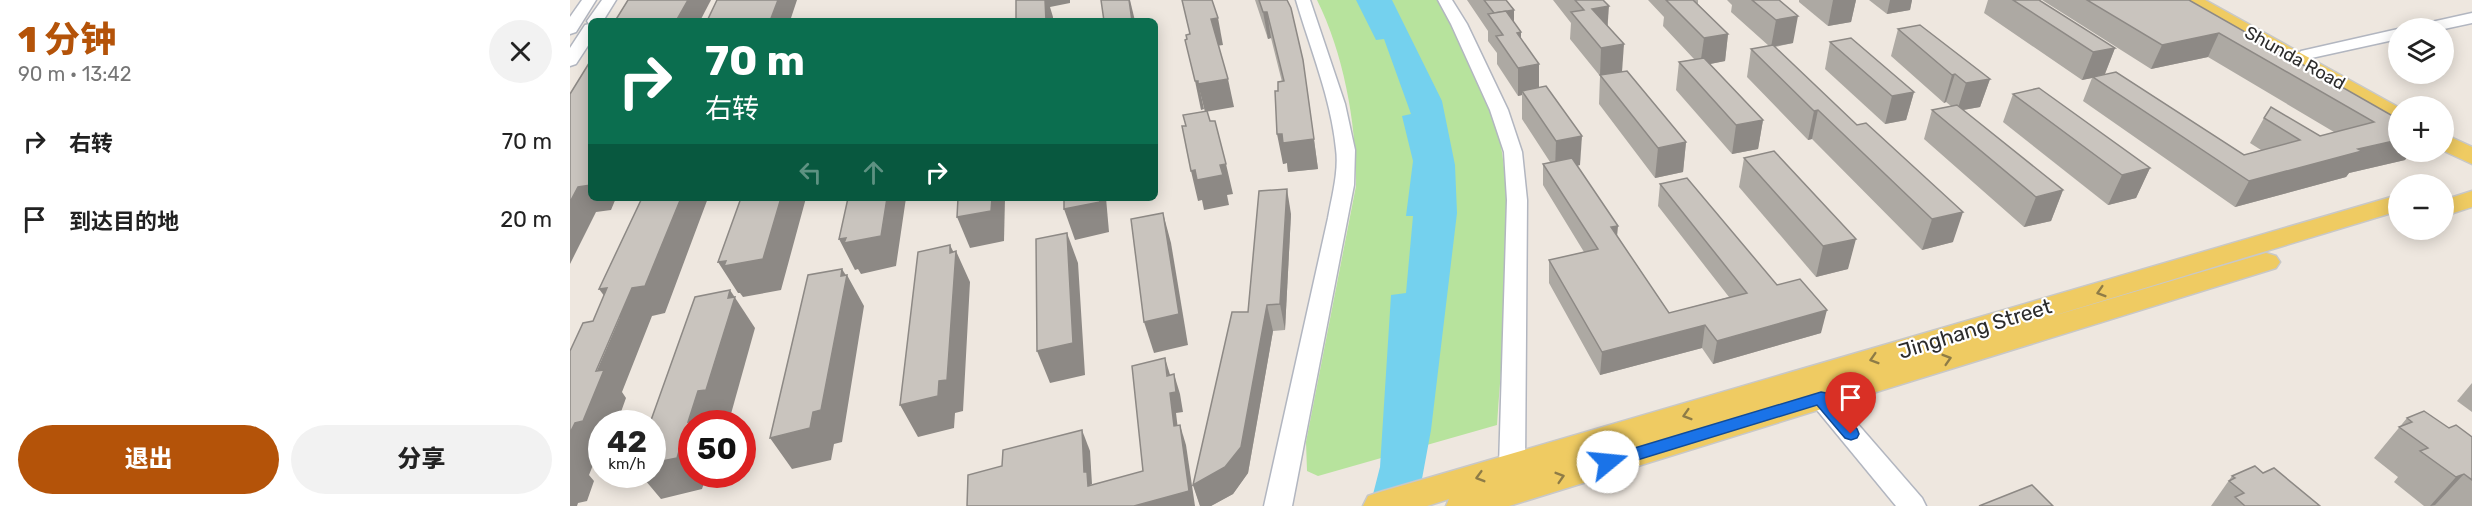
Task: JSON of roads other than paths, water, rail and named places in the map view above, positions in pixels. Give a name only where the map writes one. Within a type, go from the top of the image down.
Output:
[{"type":"main road","name":"Shunda Road","points":[[2191,0],[2388,110]]},
{"type":"main road","name":"Shunda Road","points":[[2209,0],[2388,98]]},
{"type":"main road","points":[[2454,134],[2472,144]]},
{"type":"main road","points":[[2454,147],[2472,157]]},
{"type":"main road","points":[[2454,186],[2472,181]]},
{"type":"main road","points":[[2454,205],[2472,199]]},
{"type":"main road","name":"Jinghang Street","points":[[1380,506],[2388,206]]},
{"type":"main road","name":"Jinghang Street","points":[[1463,506],[2388,225]]},
{"type":"street","points":[[570,29],[589,0]]},
{"type":"street","points":[[597,18],[609,0]]},
{"type":"street","points":[[1278,506],[1338,218],[1346,150],[1336,104],[1304,0]]},
{"type":"street","points":[[1445,0],[1459,24],[1499,110],[1513,152],[1517,200],[1512,467]]},
{"type":"street","points":[[2454,22],[2472,18]]},
{"type":"street","points":[[570,61],[588,33]]},
{"type":"street","points":[[2307,54],[2388,36]]},
{"type":"street","points":[[1821,398],[1911,506]]},
{"type":"water","points":[[1356,0],[1392,0],[1442,101],[1455,165],[1457,213],[1431,430],[1417,506],[1370,506],[1380,467],[1391,295],[1406,293],[1413,216],[1406,216],[1413,161],[1402,116],[1411,114],[1384,39],[1376,40]]}]
